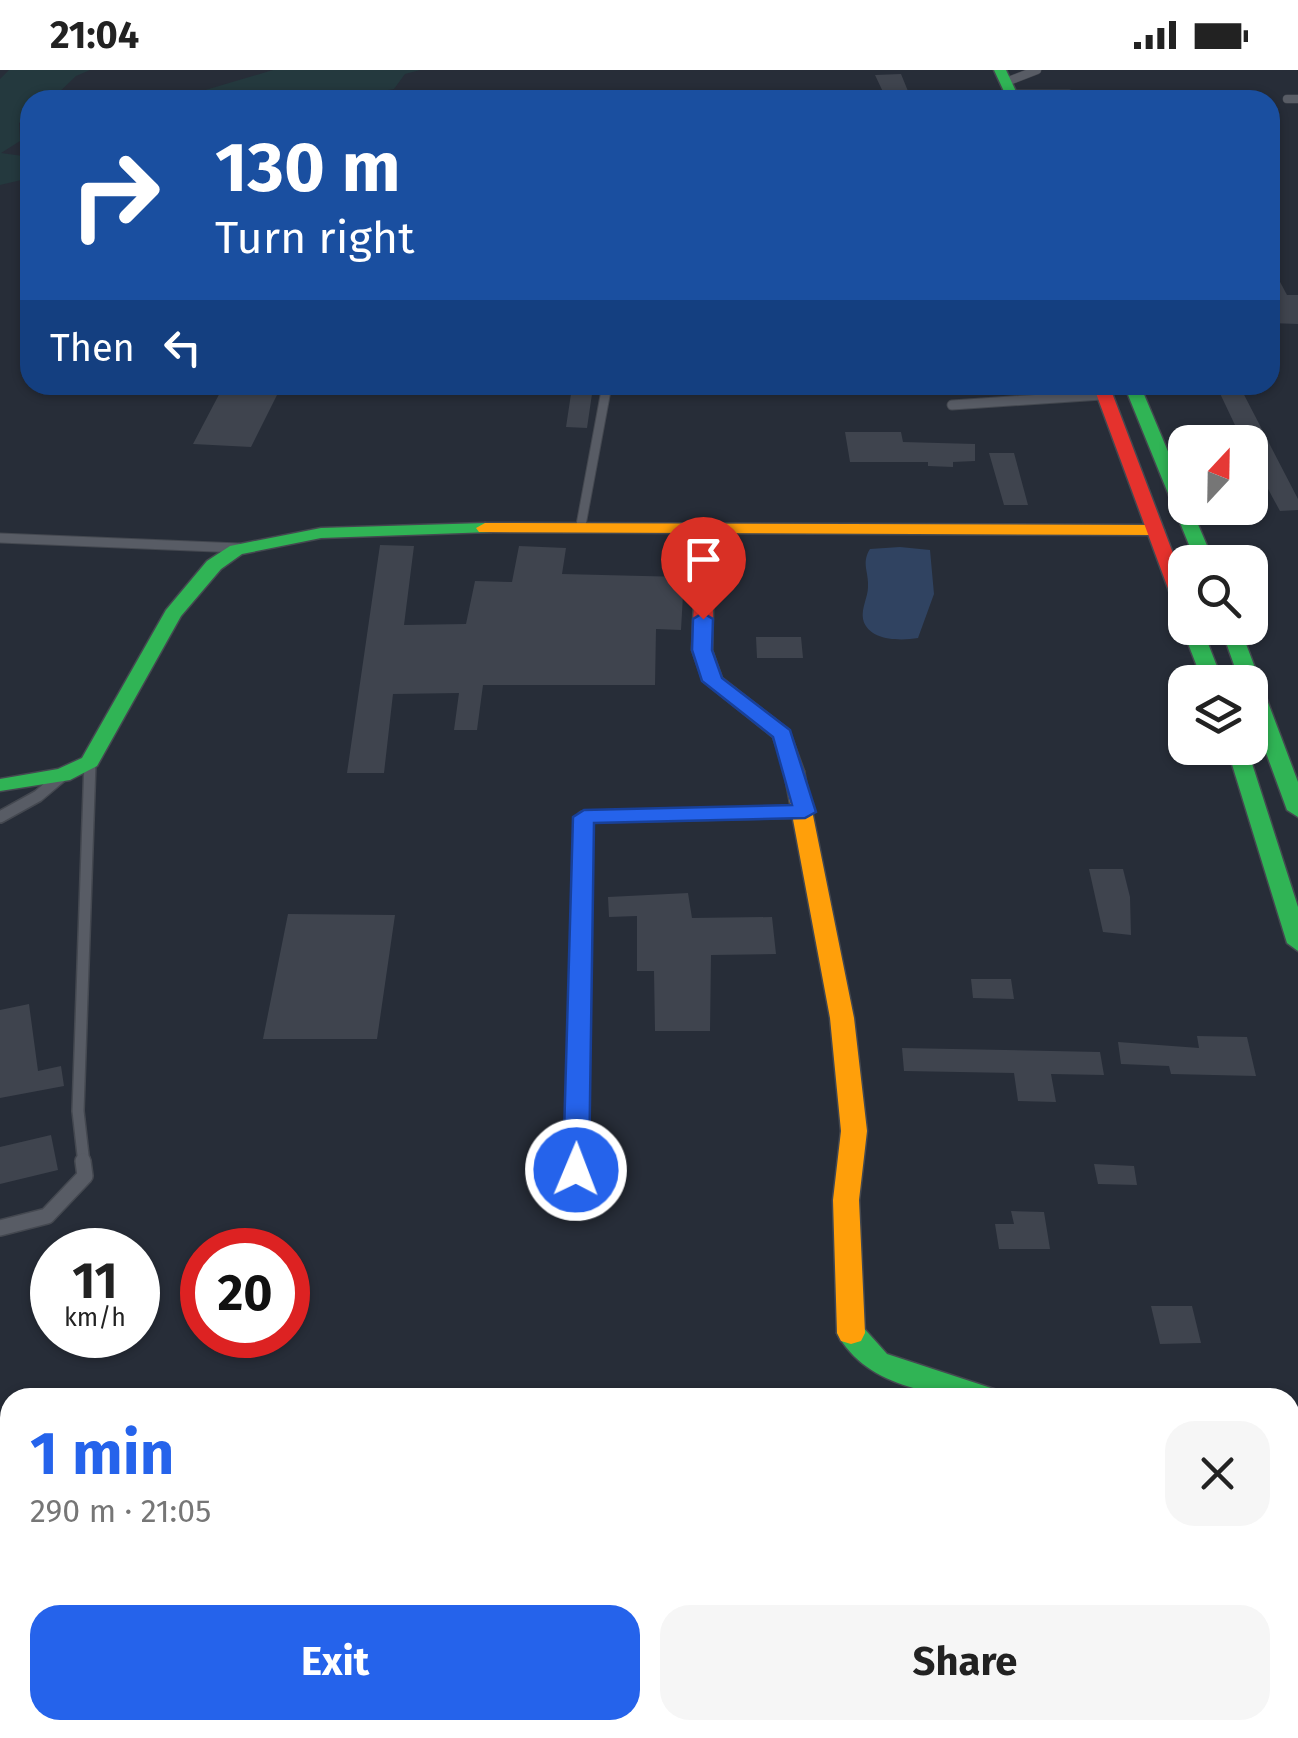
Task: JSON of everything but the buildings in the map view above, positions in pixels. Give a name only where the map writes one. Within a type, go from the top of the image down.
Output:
[{"type":"main road","points":[[979,70],[1005,89]]},
{"type":"main road","points":[[1105,395],[1168,565]]},
{"type":"main road","points":[[1136,395],[1198,545]]},
{"type":"main road","points":[[0,785],[63,775],[90,762],[195,580],[239,548],[314,535],[581,525],[1155,530]]},
{"type":"main road","points":[[706,526],[702,650],[712,681],[782,734],[805,812],[842,1018],[854,1131],[846,1200],[850,1332],[877,1362],[956,1388]]},
{"type":"main road","points":[[1237,645],[1294,785],[1298,810]]},
{"type":"main road","points":[[1242,765],[1298,943]]},
{"type":"lane","points":[[1005,89],[1037,70]]},
{"type":"lane","points":[[1287,100],[1298,99]]},
{"type":"lane","points":[[581,525],[605,395]]},
{"type":"lane","points":[[952,405],[1053,395]]},
{"type":"lane","points":[[0,538],[239,548]]},
{"type":"lane","points":[[0,1228],[46,1216],[85,1176],[78,1111],[90,762]]},
{"type":"lane","points":[[0,817],[38,796],[63,775]]},
{"type":"lane","points":[[576,1170],[584,817],[805,812]]},
{"type":"green space","points":[[9,70],[90,70],[76,76],[61,90],[20,90],[20,141],[1,153],[20,156],[20,180],[0,185],[0,79]]},
{"type":"green space","points":[[273,70],[420,70],[405,74],[394,89],[388,90],[206,90]]},
{"type":"water","points":[[870,549],[930,550],[934,594],[918,638],[878,635],[871,632],[863,619],[868,587],[867,554]]},
{"type":"traffic: fast","points":[[1000,70],[1009,90]]},
{"type":"traffic: fast","points":[[1136,395],[1198,545]]},
{"type":"traffic: fast","points":[[0,785],[63,775],[90,762],[173,614],[214,565],[236,550],[321,533],[485,528]]},
{"type":"traffic: fast","points":[[1199,645],[1206,665]]},
{"type":"traffic: fast","points":[[1236,645],[1298,810]]},
{"type":"traffic: fast","points":[[1242,765],[1298,943]]},
{"type":"traffic: fast","points":[[851,1333],[877,1362],[956,1388]]},
{"type":"traffic: slow","points":[[485,528],[1155,530]]},
{"type":"traffic: slow","points":[[794,771],[842,1018],[854,1131],[846,1200],[851,1333]]},
{"type":"traffic: jam","points":[[1105,395],[1168,564]]},
{"type":"traffic: jam","points":[[706,526],[702,650],[713,681],[782,734],[794,771]]},
{"type":"route","points":[[576,1170],[584,817],[805,812],[782,734],[751,706],[712,681],[702,650],[703,619]]}]
